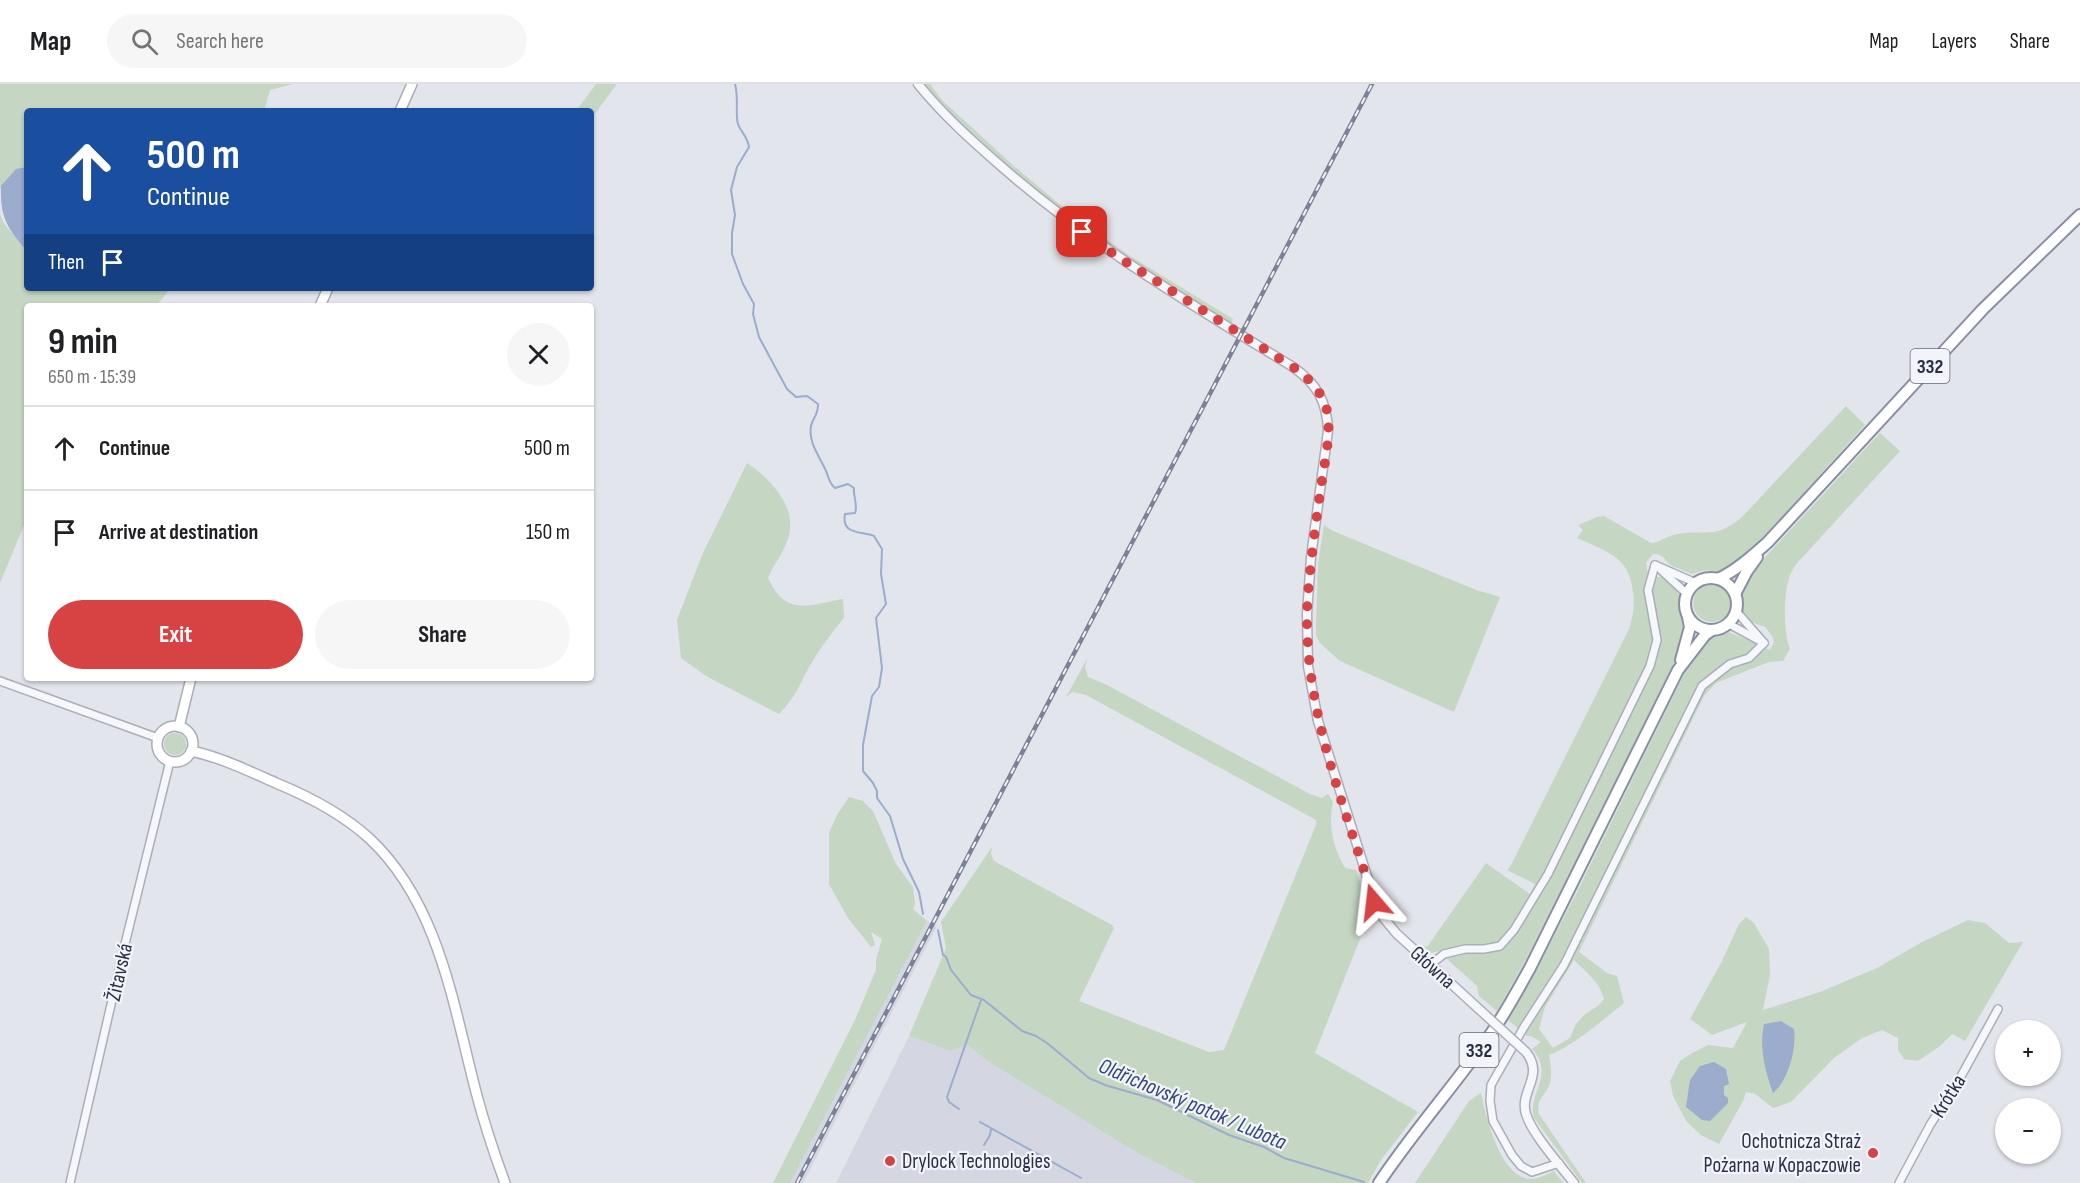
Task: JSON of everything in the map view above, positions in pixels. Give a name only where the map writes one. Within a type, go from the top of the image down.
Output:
[{"type":"highway","name":"332","points":[[1696,583],[1704,579],[1718,579],[1729,574],[1768,542],[1983,309],[2080,215]]},
{"type":"highway","name":"332","points":[[1736,594],[1747,571],[1768,542]]},
{"type":"highway","points":[[1718,579],[1729,584],[1736,594],[1737,612],[1729,624]]},
{"type":"highway","points":[[1687,594],[1696,583]]},
{"type":"highway","name":"332","points":[[1678,670],[1690,627],[1685,601],[1687,594]]},
{"type":"highway","points":[[1688,616],[1699,627],[1712,630]]},
{"type":"highway","name":"332","points":[[1379,1183],[1479,1051],[1512,1000],[1678,670],[1698,643],[1712,630],[1729,624]]},
{"type":"main road","points":[[401,108],[412,84]]},
{"type":"main road","points":[[179,727],[190,681]]},
{"type":"main road","points":[[179,727],[186,730],[190,736],[191,751],[183,760],[170,762],[159,752],[158,738],[167,729],[179,727]]},
{"type":"main road","points":[[191,751],[264,777],[328,808],[370,840],[399,874],[415,899],[441,958],[477,1094],[505,1183]]},
{"type":"street","name":"Główna","points":[[918,84],[937,108],[1045,204],[1118,257],[1308,377],[1325,404],[1328,432],[1311,557],[1307,614],[1308,666],[1318,721],[1374,902],[1387,923],[1533,1061],[1534,1074],[1525,1111],[1531,1126],[1574,1183]]},
{"type":"street","points":[[1430,965],[1444,954],[1465,948],[1484,949],[1500,946],[1514,930],[1548,874],[1650,666],[1657,640],[1648,590],[1655,565]]},
{"type":"street","points":[[1655,565],[1696,583]]},
{"type":"street","points":[[1655,565],[1687,594]]},
{"type":"street","points":[[1737,612],[1764,643]]},
{"type":"street","points":[[1729,624],[1764,643]]},
{"type":"street","points":[[1559,1163],[1532,1172],[1521,1166],[1512,1155],[1493,1121],[1490,1101],[1491,1085],[1524,1027],[1564,965],[1702,686],[1730,664],[1749,658],[1764,643]]},
{"type":"street","points":[[0,681],[158,738]]},
{"type":"street","name":"Žitavská","points":[[69,1183],[170,762]]},
{"type":"street","name":"Krótka","points":[[1899,1183],[1998,1009]]},
{"type":"shaded area","points":[[927,921],[937,926],[803,1183],[790,1183]]},
{"type":"shaded area","points":[[909,1036],[950,1051],[967,1045],[989,1062],[1139,1154],[1196,1183],[836,1183]]},
{"type":"green space","points":[[0,84],[293,84],[270,90],[265,108],[24,108],[24,168],[16,170],[0,189]]},
{"type":"green space","points":[[596,84],[617,84],[594,115],[594,108],[578,108]]},
{"type":"green space","points":[[924,84],[930,84],[942,100],[1015,167],[1076,218],[1130,256],[1233,319],[1231,324],[1126,259],[1073,221],[1013,171],[938,103]]},
{"type":"green space","points":[[0,214],[3,222],[24,248],[24,291],[168,291],[158,303],[24,303],[24,525],[0,583]]},
{"type":"green space","points":[[1846,406],[1865,425],[1743,560],[1721,573],[1706,570],[1692,574],[1670,565],[1659,554],[1653,554],[1646,563],[1647,570],[1655,577],[1661,577],[1667,581],[1681,597],[1681,610],[1687,624],[1681,649],[1524,963],[1497,1011],[1479,996],[1477,986],[1447,959],[1444,950],[1431,953],[1421,945],[1427,947],[1486,863],[1530,894],[1535,884],[1507,870],[1629,629],[1633,610],[1633,592],[1627,570],[1615,557],[1577,538],[1583,530],[1578,525],[1604,516],[1651,543],[1683,533],[1724,529],[1742,517]]},
{"type":"green space","points":[[1880,433],[1900,451],[1793,570],[1786,589],[1785,611],[1786,633],[1790,649],[1783,661],[1769,662],[1716,683],[1704,696],[1579,952],[1607,973],[1617,976],[1624,1003],[1578,1039],[1549,1055],[1551,1080],[1539,1103],[1539,1114],[1586,1183],[1582,1183],[1534,1118],[1534,1100],[1541,1076],[1541,1067],[1539,1058],[1532,1049],[1541,1042],[1527,1036],[1508,1020],[1576,894],[1693,656],[1708,638],[1729,632],[1770,650],[1774,642],[1772,636],[1765,627],[1751,622],[1743,613],[1742,588],[1755,568]],"holes":[[[1574,960],[1596,982],[1604,999],[1576,1024],[1570,1038],[1553,1048],[1539,1029],[1545,1007]]]},
{"type":"green space","points":[[747,463],[775,488],[787,508],[790,520],[790,531],[786,544],[768,578],[775,590],[782,599],[799,605],[843,599],[844,618],[821,648],[793,697],[779,714],[706,676],[681,658],[677,620],[703,553]]},
{"type":"green space","points":[[1324,525],[1333,531],[1476,590],[1500,597],[1454,712],[1340,661],[1320,643],[1316,635],[1318,564]]},
{"type":"green space","points":[[1712,584],[1719,585],[1725,590],[1730,596],[1730,610],[1725,616],[1719,621],[1712,622],[1705,621],[1699,616],[1694,610],[1693,603],[1694,596],[1699,590],[1705,585]]},
{"type":"green space","points":[[1087,659],[1085,667],[1088,677],[1310,794],[1322,798],[1328,794],[1333,802],[1331,828],[1337,852],[1345,868],[1356,870],[1371,918],[1362,934],[1315,1053],[1418,1112],[1381,1160],[1368,1183],[1196,1183],[1139,1154],[989,1062],[967,1045],[950,1051],[909,1036],[946,948],[941,922],[992,847],[991,854],[994,861],[1114,928],[1079,1001],[1209,1052],[1224,1050],[1316,825],[1316,820],[1086,695],[1073,692],[1066,697]]},
{"type":"green space","points":[[175,733],[183,736],[186,744],[183,752],[175,755],[167,752],[164,744],[167,736]]},
{"type":"green space","points":[[849,797],[863,801],[873,811],[896,864],[913,887],[915,904],[913,909],[927,921],[790,1183],[773,1183],[855,1020],[876,970],[876,960],[882,939],[871,932],[875,945],[871,947],[848,918],[829,884],[829,833]]},
{"type":"green space","points":[[1746,917],[1754,923],[1769,949],[1770,975],[1763,1010],[1820,992],[1877,968],[1922,942],[1968,920],[1985,923],[2009,943],[2023,942],[1965,1041],[1952,1034],[1940,1046],[1918,1061],[1904,1059],[1898,1050],[1898,1038],[1882,1030],[1862,1038],[1834,1058],[1791,1102],[1773,1108],[1755,1094],[1746,1092],[1719,1144],[1701,1135],[1686,1121],[1673,1096],[1670,1081],[1680,1061],[1692,1053],[1708,1045],[1733,1048],[1747,1022],[1712,1035],[1690,1019],[1722,961],[1739,924]]},
{"type":"green space","points":[[1481,1093],[1496,1145],[1511,1169],[1520,1176],[1531,1179],[1554,1171],[1563,1183],[1415,1183],[1469,1101]]},
{"type":"water","points":[[24,168],[24,248],[5,220],[1,196],[1,186],[16,169]]},
{"type":"water","points":[[1781,1021],[1794,1029],[1795,1037],[1787,1072],[1773,1093],[1764,1059],[1762,1042],[1764,1024]]},
{"type":"water","points":[[1714,1062],[1726,1069],[1729,1084],[1724,1086],[1724,1095],[1728,1098],[1728,1103],[1710,1121],[1702,1120],[1686,1107],[1690,1080],[1700,1066]]},
{"type":"waterway","name":"Oldřichovský potok / Lubota","points":[[735,84],[738,124],[749,147],[737,167],[731,190],[735,215],[732,254],[743,284],[754,304],[753,314],[759,337],[787,389],[796,397],[807,396],[818,404],[811,426],[811,438],[830,482],[835,488],[848,484],[854,488],[856,510],[855,513],[845,514],[846,526],[853,531],[874,536],[882,549],[881,574],[886,604],[876,618],[882,668],[879,687],[872,696],[863,745],[863,771],[873,783],[877,791],[877,798],[890,816],[903,859],[919,892],[923,914]]},
{"type":"waterway","name":"Oldřichovský potok / Lubota","points":[[938,930],[943,955],[951,970],[971,995],[984,1000],[1022,1031],[1047,1043],[1089,1078],[1157,1100],[1229,1135],[1264,1147],[1284,1158],[1364,1182]]},
{"type":"waterway","points":[[959,1109],[949,1102],[947,1097],[981,1000]]},
{"type":"waterway","points":[[980,1122],[1081,1178]]},
{"type":"waterway","points":[[984,1145],[991,1129]]},
{"type":"railway","points":[[797,1183],[1372,84]]},
{"type":"place","name":"Ochotnicza Straż Pożarna w Kopaczowie","points":[[1873,1153]]},
{"type":"place","name":"Drylock Technologies","points":[[890,1161]]},
{"type":"route","points":[[1082,232],[1308,377],[1325,404],[1328,432],[1311,557],[1307,614],[1308,666],[1318,721],[1374,902]]}]
